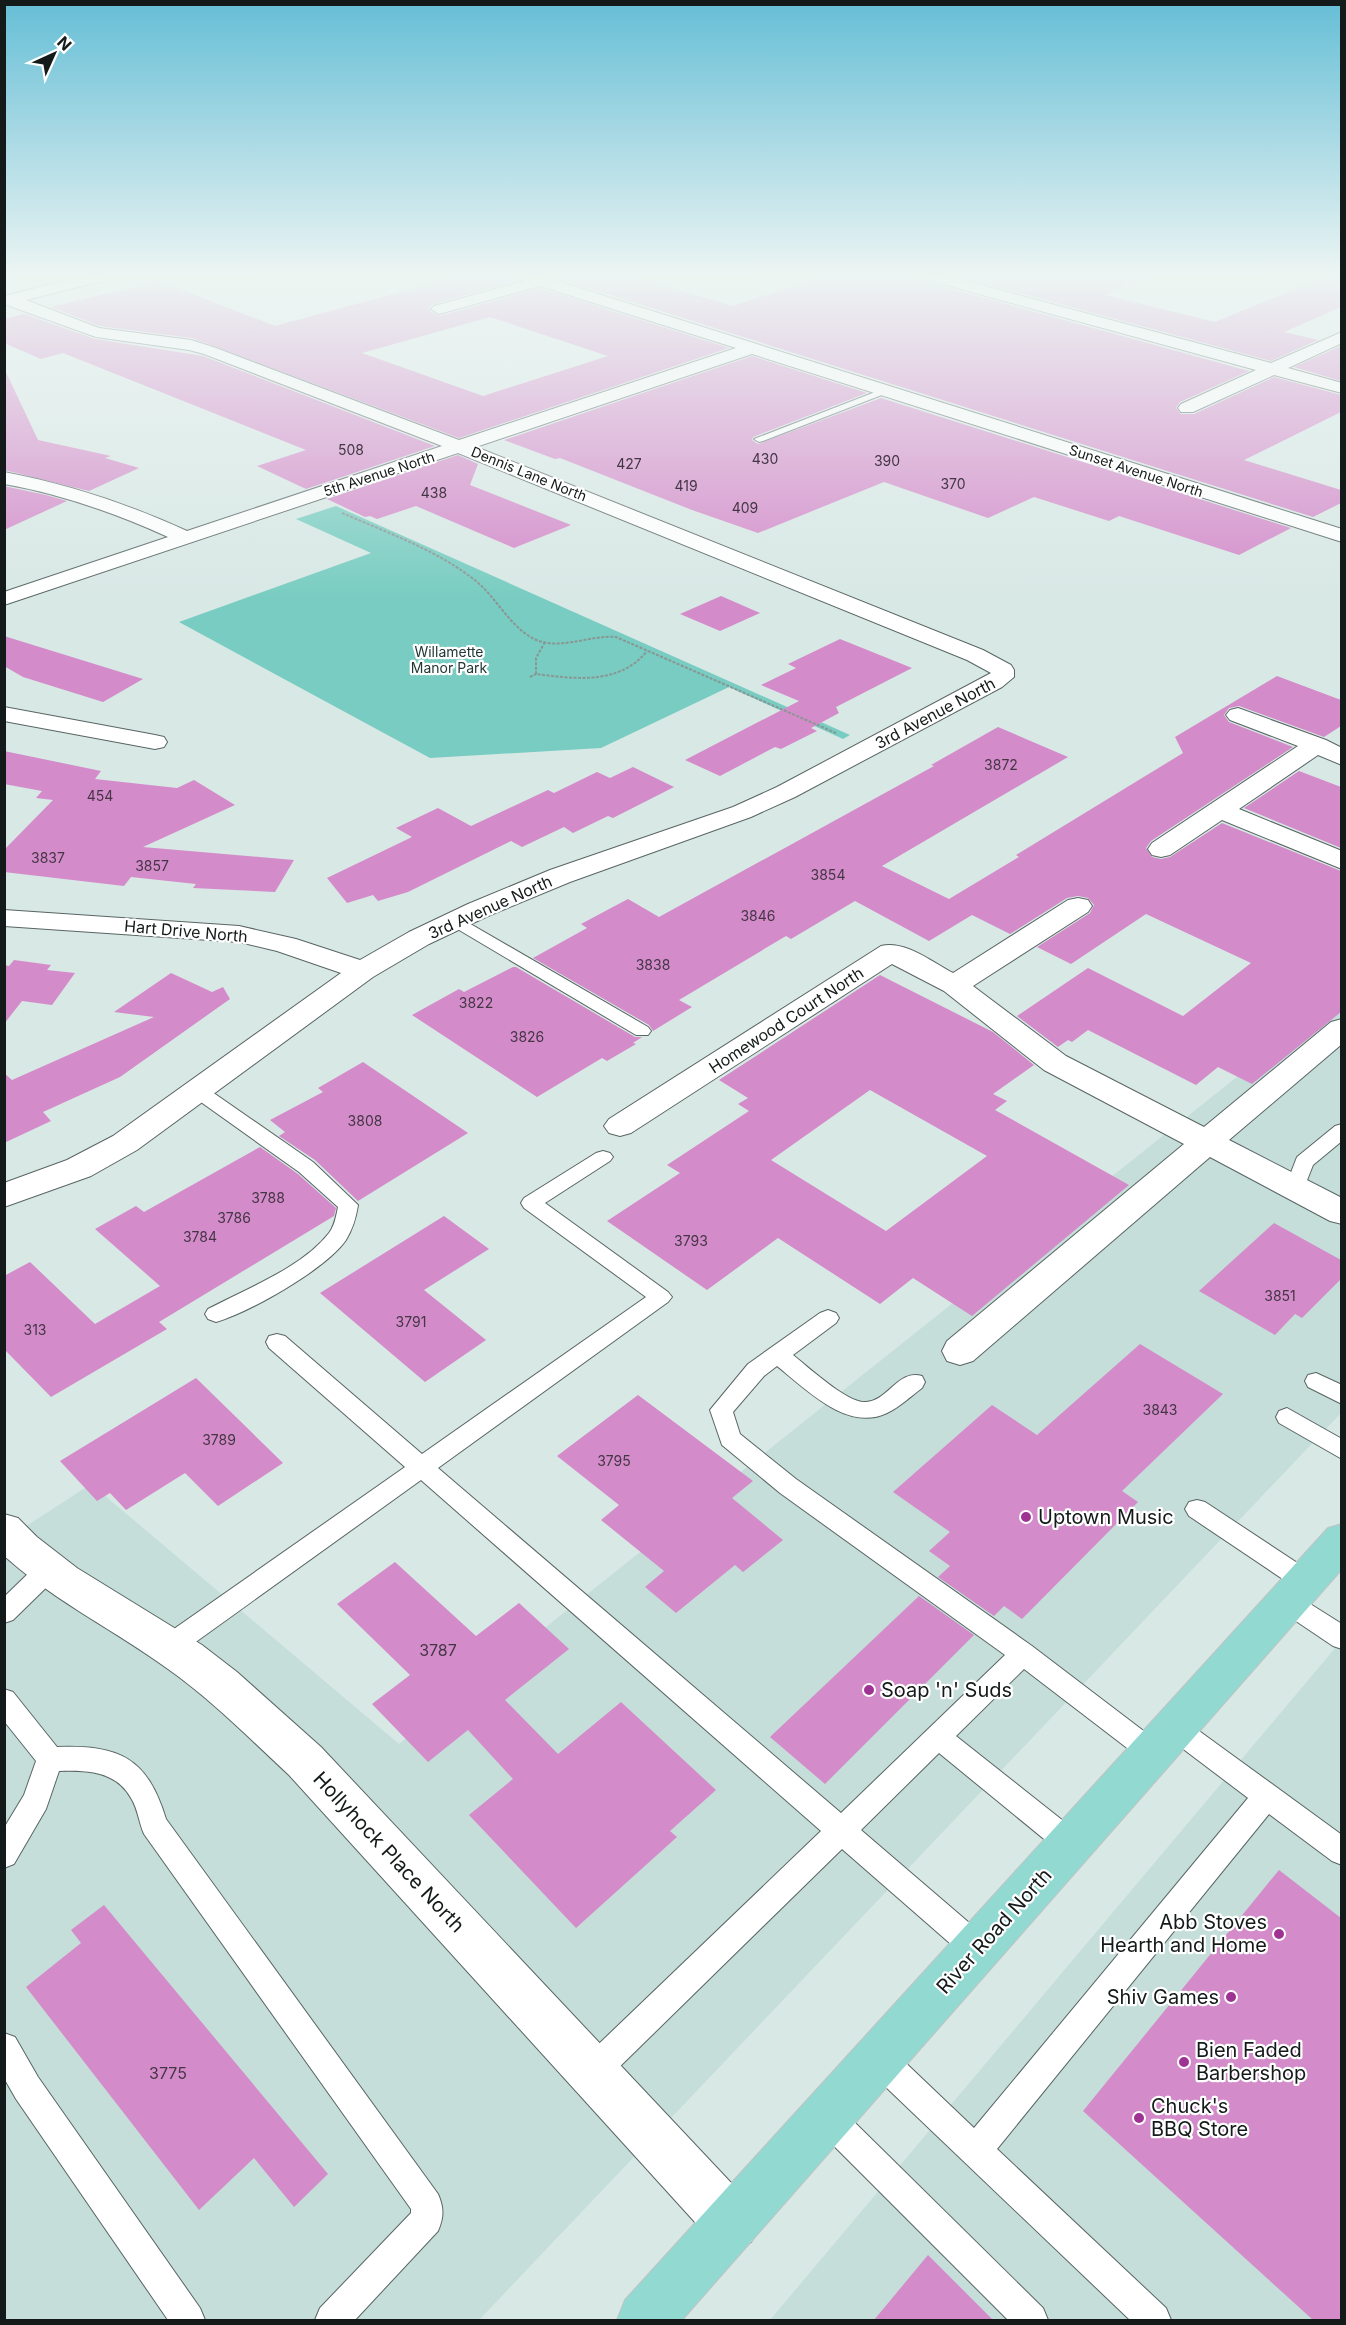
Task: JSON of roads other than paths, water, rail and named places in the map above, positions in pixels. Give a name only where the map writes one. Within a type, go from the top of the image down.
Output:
[{"type":"main road","name":"River Road North","points":[[645,2320],[1341,1540]]},
{"type":"street","name":"Dennis Lane North","points":[[292,382],[460,447],[975,655],[1003,670]]},
{"type":"street","name":"5th Avenue North","points":[[4,599],[651,382]]},
{"type":"street","name":"Sunset Avenue North","points":[[861,382],[1341,537]]},
{"type":"street","points":[[1187,408],[1241,382]]},
{"type":"street","points":[[1325,382],[1341,387]]},
{"type":"street","points":[[4,478],[71,493],[110,506],[185,538]]},
{"type":"street","name":"3rd Avenue North","points":[[4,1196],[79,1168],[126,1143],[363,971],[419,938],[455,920],[560,876],[742,812],[870,748],[994,682],[1002,677],[1003,670]]},
{"type":"street","points":[[4,714],[155,742]]},
{"type":"street","points":[[1238,715],[1317,745],[1341,758]]},
{"type":"street","points":[[1161,849],[1317,745]]},
{"type":"street","points":[[1220,810],[1341,861]]},
{"type":"street","points":[[954,985],[1078,906]]},
{"type":"street","name":"Hart Drive North","points":[[4,918],[239,934],[286,945],[363,971]]},
{"type":"street","name":"Homewood Court North","points":[[620,1126],[891,952],[954,985],[1055,1064],[1341,1213]]},
{"type":"street","points":[[960,1351],[1341,1028]]},
{"type":"street","name":"Hollyhock Place North","points":[[4,1530],[23,1550],[74,1589],[170,1646],[231,1695],[304,1761],[732,2223]]},
{"type":"lane","points":[[759,439],[887,391]]},
{"type":"lane","points":[[455,920],[642,1031]]},
{"type":"lane","points":[[198,1090],[306,1167],[348,1205],[344,1225],[332,1241],[302,1269],[216,1314]]},
{"type":"lane","points":[[1295,1188],[1304,1162],[1341,1130]]},
{"type":"lane","points":[[170,1646],[661,1297],[531,1203],[603,1157]]},
{"type":"lane","points":[[828,1318],[756,1370],[721,1410],[730,1440],[788,1486],[1023,1654],[1164,1740],[1266,1796],[1341,1852]]},
{"type":"lane","points":[[277,1342],[978,1948]]},
{"type":"lane","points":[[777,1354],[850,1409],[866,1412],[882,1405],[914,1382]]},
{"type":"lane","points":[[1316,1381],[1341,1396]]},
{"type":"lane","points":[[1287,1417],[1341,1450]]},
{"type":"lane","points":[[1197,1509],[1296,1592],[1341,1638]]},
{"type":"lane","points":[[4,1613],[48,1570]]},
{"type":"lane","points":[[592,2072],[1023,1654]]},
{"type":"lane","points":[[4,1700],[50,1759]]},
{"type":"lane","points":[[938,1737],[1071,1844]]},
{"type":"lane","points":[[50,1759],[89,1757],[110,1763],[141,1788],[154,1825],[427,2205],[427,2220],[384,2268],[332,2320]]},
{"type":"lane","points":[[4,1855],[36,1800],[50,1759]]},
{"type":"lane","points":[[976,2150],[1266,1796]]},
{"type":"lane","points":[[4,2048],[27,2088],[188,2320]]},
{"type":"lane","points":[[879,2059],[1154,2320]]},
{"type":"lane","points":[[827,2117],[1031,2320]]},
{"type":"place","name":"Uptown Music","points":[[1026,1517]]},
{"type":"place","name":"Soap 'n' Suds","points":[[869,1690]]},
{"type":"place","name":"Abb Stoves Hearth and Home","points":[[1279,1934]]},
{"type":"place","name":"Shiv Games","points":[[1231,1997]]},
{"type":"place","name":"Bien Faded Barbershop","points":[[1184,2062]]},
{"type":"place","name":"Chuck's BBQ Store","points":[[1139,2118]]},
{"type":"park label","name":"Willamette Manor Park","points":[[449,660]]}]
